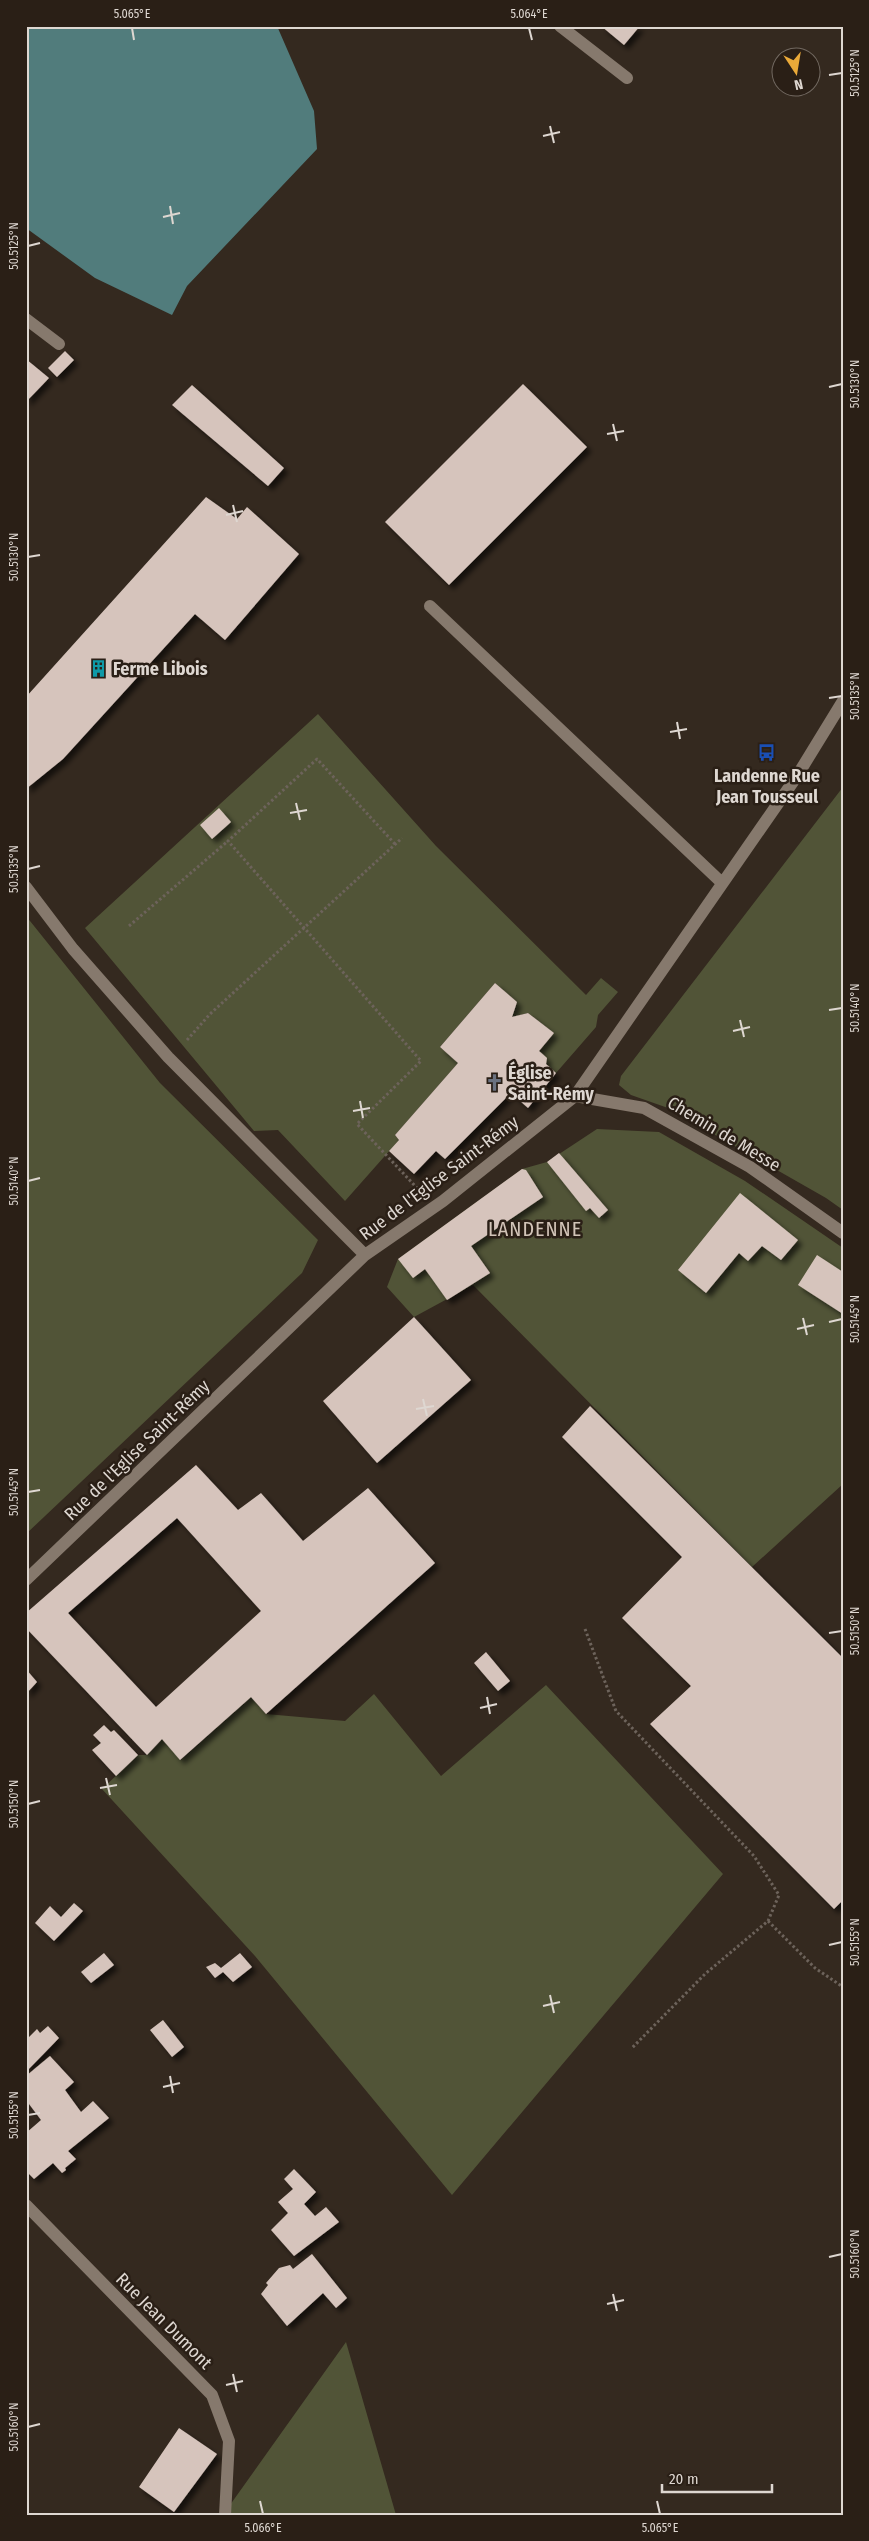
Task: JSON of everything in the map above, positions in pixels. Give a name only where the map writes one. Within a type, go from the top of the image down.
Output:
[{"type":"street","points":[[560,26],[627,78]]},
{"type":"street","points":[[26,319],[59,344]]},
{"type":"street","points":[[430,606],[721,882]]},
{"type":"street","name":"Rue de l'Eglise Saint-Rémy","points":[[26,1580],[365,1255],[435,1206],[575,1096],[721,882],[797,776],[843,701]]},
{"type":"street","points":[[26,887],[73,949],[168,1057],[365,1255]]},
{"type":"street","name":"Chemin de Messe","points":[[575,1096],[644,1108],[750,1167],[843,1233]]},
{"type":"street","name":"Rue Jean Dumont","points":[[26,2206],[212,2395],[229,2441],[225,2515]]},
{"type":"path","points":[[129,926],[228,841],[317,759],[395,844]]},
{"type":"path","points":[[168,1057],[195,1033],[210,1014],[402,838]]},
{"type":"path","points":[[228,841],[421,1061],[357,1124],[435,1206]]},
{"type":"path","points":[[585,1629],[616,1710],[754,1856],[779,1895],[768,1921],[705,1974],[631,2049]]},
{"type":"path","points":[[768,1921],[816,1968],[843,1987]]},
{"type":"green space","points":[[318,714],[436,846],[586,995],[601,978],[618,992],[598,1015],[596,1027],[556,1073],[546,1064],[546,1058],[539,1051],[554,1033],[528,1013],[512,1017],[517,1002],[495,983],[440,1047],[458,1063],[395,1135],[399,1140],[345,1201],[278,1130],[254,1131],[85,928]]},
{"type":"green space","points":[[843,787],[843,1210],[826,1198],[668,1108],[631,1095],[619,1085],[621,1076]]},
{"type":"green space","points":[[26,916],[160,1083],[318,1240],[302,1273],[26,1534]]},
{"type":"green space","points":[[597,1129],[659,1132],[745,1181],[843,1248],[843,1484],[752,1567],[473,1285],[414,1317],[387,1287],[398,1259],[522,1169],[547,1162]]},
{"type":"green space","points":[[546,1685],[723,1874],[452,2195],[255,1956],[102,1789],[138,1755],[147,1755],[162,1739],[181,1760],[251,1697],[266,1714],[345,1721],[374,1694],[441,1776]]},
{"type":"green space","points":[[346,2342],[396,2515],[223,2515],[225,2512]]},
{"type":"water","points":[[26,26],[277,26],[314,111],[317,149],[187,286],[172,315],[95,278],[26,228]]},
{"type":"building","points":[[601,26],[640,26],[624,45]]},
{"type":"building","points":[[65,351],[74,360],[57,377],[48,368]]},
{"type":"building","points":[[26,359],[49,378],[26,402]]},
{"type":"building","points":[[523,384],[587,447],[449,585],[385,522]]},
{"type":"building","points":[[192,385],[284,468],[268,486],[172,405]]},
{"type":"building","name":"Ferme Libois","points":[[206,497],[237,519],[247,507],[299,554],[225,640],[195,614],[63,759],[26,789],[26,697]]},
{"type":"building","points":[[219,808],[231,822],[212,839],[200,825]]},
{"type":"building","name":"Église Saint-Rémy","points":[[495,983],[517,1002],[512,1017],[528,1013],[554,1033],[539,1051],[547,1058],[546,1064],[556,1073],[528,1108],[511,1093],[445,1159],[436,1151],[414,1174],[389,1151],[399,1140],[395,1135],[458,1063],[440,1047]]},
{"type":"building","points":[[559,1153],[608,1210],[599,1218],[590,1208],[586,1211],[547,1162]]},
{"type":"building","points":[[522,1169],[526,1170],[543,1197],[471,1246],[490,1273],[447,1300],[425,1269],[413,1278],[398,1259]]},
{"type":"building","points":[[740,1193],[798,1240],[781,1260],[762,1246],[748,1261],[739,1253],[706,1293],[678,1270]]},
{"type":"building","points":[[817,1255],[843,1272],[843,1314],[798,1285]]},
{"type":"building","points":[[414,1317],[471,1380],[377,1463],[323,1401]]},
{"type":"building","points":[[590,1406],[843,1658],[843,1900],[834,1909],[650,1724],[691,1686],[622,1618],[682,1557],[562,1437]]},
{"type":"building","points":[[196,1465],[238,1510],[261,1493],[303,1541],[368,1488],[435,1563],[266,1714],[251,1697],[180,1760],[162,1739],[147,1755],[26,1628],[26,1613]],"holes":[[[177,1518],[261,1611],[156,1707],[68,1613]]]},
{"type":"building","points":[[486,1652],[510,1681],[498,1691],[474,1663]]},
{"type":"building","points":[[26,1669],[37,1682],[26,1694]]},
{"type":"building","points":[[104,1725],[111,1732],[114,1730],[138,1755],[116,1776],[92,1750],[101,1743],[93,1735]]},
{"type":"building","points":[[74,1903],[83,1911],[54,1941],[35,1923],[50,1906],[61,1917]]},
{"type":"building","points":[[104,1953],[114,1965],[91,1983],[81,1972]]},
{"type":"building","points":[[240,1953],[252,1967],[233,1982],[223,1972],[215,1978],[206,1967],[215,1963],[221,1968]]},
{"type":"building","points":[[163,2020],[184,2047],[172,2057],[150,2030]]},
{"type":"building","points":[[48,2026],[59,2038],[26,2072],[26,2040],[37,2029],[40,2033]]},
{"type":"building","points":[[50,2056],[74,2082],[65,2090],[81,2112],[93,2101],[109,2118],[68,2151],[76,2159],[65,2168],[66,2170],[62,2173],[53,2163],[34,2179],[26,2171],[26,2133],[41,2120],[26,2100],[26,2076]]},
{"type":"building","points":[[294,2169],[316,2192],[304,2204],[315,2216],[326,2207],[339,2222],[294,2256],[271,2230],[288,2213],[278,2202],[293,2189],[284,2179]]},
{"type":"building","points":[[312,2254],[347,2298],[336,2308],[323,2293],[287,2326],[261,2294],[268,2285],[266,2283],[279,2268],[290,2265],[293,2269]]},
{"type":"building","points":[[179,2428],[217,2454],[174,2512],[139,2487]]},
{"type":"place","name":"Ferme Libois","points":[[99,669]]},
{"type":"place","name":"Landenne Rue Jean Tousseul","points":[[767,753]]},
{"type":"place","name":"Église Saint-Rémy","points":[[494,1083]]},
{"type":"district","name":"LANDENNE","points":[[535,1229]]}]
